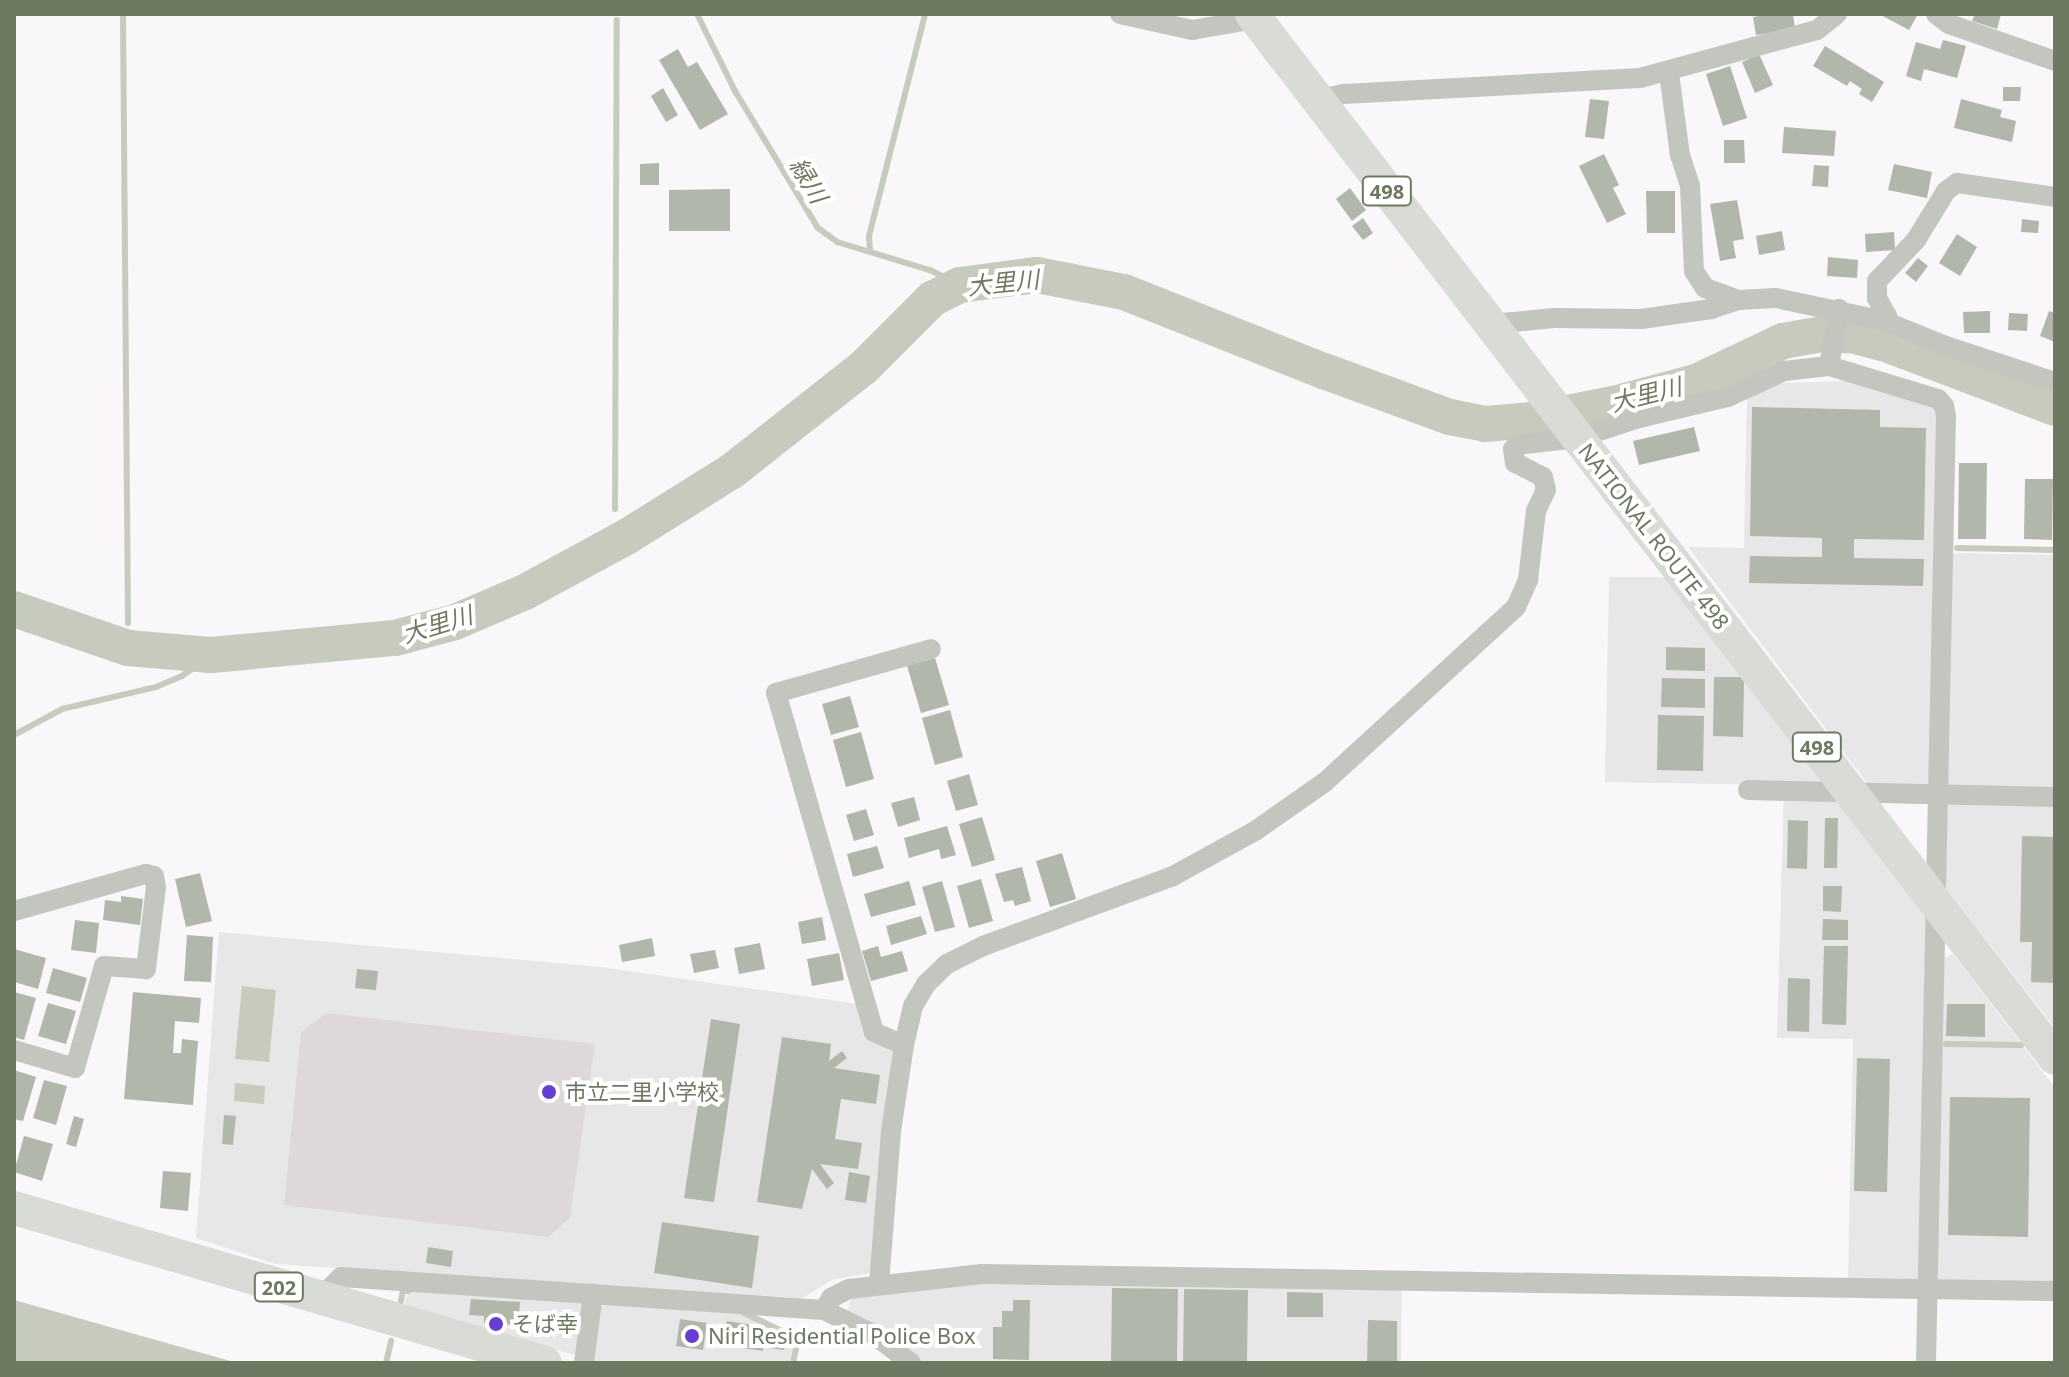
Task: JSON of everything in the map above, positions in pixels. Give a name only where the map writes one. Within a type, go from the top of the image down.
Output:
[{"type":"highway","name":"NATIONAL ROUTE 498","points":[[1253,16],[2055,1058]]},
{"type":"highway","name":"202","points":[[14,1208],[545,1363]]},
{"type":"street","points":[[1120,14],[1192,30],[1253,16]]},
{"type":"street","points":[[1317,100],[1344,94],[1599,83],[1669,73],[1817,30],[1837,14]]},
{"type":"street","points":[[1936,14],[1949,24],[2055,61]]},
{"type":"street","points":[[1669,73],[1680,155],[1690,186],[1694,271],[1705,288],[1738,300]]},
{"type":"street","points":[[1884,321],[1887,316],[1877,298],[1877,281],[1916,240],[1946,191],[1957,183],[2055,197]]},
{"type":"street","points":[[1491,324],[1554,318],[1641,319],[1711,309],[1738,300],[1776,298],[1884,321],[1943,345],[2055,382]]},
{"type":"street","points":[[1829,366],[1839,309]]},
{"type":"street","points":[[879,1284],[891,1131],[904,1045],[919,995],[926,984],[947,964],[983,946],[1173,876],[1255,831],[1325,782],[1516,607],[1528,580],[1536,511],[1546,490],[1543,477],[1515,463],[1513,449],[1518,445],[1578,438],[1639,418],[1728,397],[1784,371],[1829,366],[1938,399],[1944,406],[1926,1363]]},
{"type":"street","points":[[904,1045],[874,1032],[776,693],[931,649]]},
{"type":"street","points":[[1748,790],[2055,797]]},
{"type":"street","points":[[14,911],[146,874],[154,876],[156,887],[146,969],[104,966],[75,1068],[14,1050]]},
{"type":"street","points":[[824,1310],[831,1298],[849,1289],[981,1274],[2055,1291]]},
{"type":"street","points":[[319,1299],[341,1277],[824,1310],[873,1334],[911,1363]]},
{"type":"street","points":[[584,1363],[593,1294]]},
{"type":"shaded area","points":[[1845,381],[1939,407],[1931,789],[1870,787],[1688,547],[1744,548],[1747,394],[1780,383]]},
{"type":"shaded area","points":[[1948,553],[2055,555],[2055,791],[1944,789]]},
{"type":"shaded area","points":[[1609,577],[1664,577],[1926,913],[1918,1281],[1848,1280],[1853,1039],[1777,1038],[1784,785],[1605,782]]},
{"type":"shaded area","points":[[1943,800],[2055,803],[2055,1028],[1942,883]]},
{"type":"shaded area","name":"市立二里小学校","points":[[219,932],[601,967],[859,1004],[868,1041],[897,1052],[870,1273],[832,1280],[803,1298],[275,1264],[196,1238]]},
{"type":"shaded area","points":[[1953,954],[2055,1088],[2055,1284],[1933,1281],[1941,960]]},
{"type":"shaded area","points":[[242,986],[276,990],[269,1062],[235,1059]]},
{"type":"shaded area","points":[[326,1013],[595,1044],[570,1218],[548,1237],[284,1205],[301,1032]]},
{"type":"shaded area","points":[[235,1083],[265,1086],[264,1104],[234,1101]]},
{"type":"shaded area","points":[[970,1281],[1402,1287],[1401,1363],[915,1363],[847,1312],[851,1298]]},
{"type":"shaded area","points":[[409,1288],[749,1311],[796,1335],[789,1363],[601,1363],[404,1305]]},
{"type":"shaded area","points":[[14,1300],[234,1362],[238,1363],[14,1363]]},
{"type":"building","points":[[1793,14],[1795,29],[1756,35],[1753,17]]},
{"type":"building","points":[[1879,14],[1918,14],[1909,30]]},
{"type":"building","points":[[1975,14],[2001,14],[1997,29],[1972,21]]},
{"type":"building","points":[[1943,40],[1966,46],[1957,78],[1924,69],[1921,81],[1906,76],[1916,42],[1940,49]]},
{"type":"building","points":[[1825,46],[1884,82],[1872,102],[1859,94],[1862,89],[1850,81],[1847,86],[1813,66]]},
{"type":"building","points":[[678,49],[688,67],[697,62],[728,114],[700,130],[659,60]]},
{"type":"building","points":[[1759,54],[1773,85],[1755,93],[1742,62]]},
{"type":"building","points":[[1730,66],[1747,118],[1723,126],[1706,74]]},
{"type":"building","points":[[2003,87],[2021,87],[2020,101],[2003,101]]},
{"type":"building","points":[[663,88],[678,115],[666,122],[651,96]]},
{"type":"building","points":[[1590,99],[1609,101],[1604,139],[1585,137]]},
{"type":"building","points":[[1961,99],[2002,110],[2000,117],[2016,121],[2012,142],[1954,128]]},
{"type":"building","points":[[1784,127],[1836,131],[1834,156],[1782,153]]},
{"type":"building","points":[[1724,140],[1744,140],[1745,163],[1724,163]]},
{"type":"building","points":[[1604,154],[1619,185],[1613,188],[1626,214],[1607,223],[1579,166]]},
{"type":"building","points":[[659,163],[659,185],[640,185],[640,164]]},
{"type":"building","points":[[1894,164],[1932,172],[1927,198],[1888,190]]},
{"type":"building","points":[[1814,165],[1829,166],[1828,187],[1812,186]]},
{"type":"building","points":[[1350,188],[1366,210],[1352,221],[1336,199]]},
{"type":"building","points":[[730,189],[730,231],[669,231],[669,190]]},
{"type":"building","points":[[1646,191],[1675,191],[1675,233],[1647,233]]},
{"type":"building","points":[[1737,200],[1744,239],[1733,241],[1736,258],[1720,261],[1710,204]]},
{"type":"building","points":[[1363,218],[1373,233],[1363,240],[1352,226]]},
{"type":"building","points":[[2022,219],[2039,221],[2038,233],[2021,232]]},
{"type":"building","points":[[1782,231],[1785,250],[1759,255],[1756,236]]},
{"type":"building","points":[[1894,232],[1895,250],[1866,252],[1865,234]]},
{"type":"building","points":[[1957,234],[1977,247],[1960,276],[1939,263]]},
{"type":"building","points":[[1828,257],[1858,260],[1857,278],[1827,276]]},
{"type":"building","points":[[1918,258],[1928,266],[1916,282],[1905,273]]},
{"type":"building","points":[[1990,311],[1990,333],[1964,333],[1963,312]]},
{"type":"building","points":[[2049,311],[2055,313],[2055,342],[2040,336]]},
{"type":"building","points":[[2009,313],[2028,314],[2027,331],[2008,330]]},
{"type":"building","points":[[1752,407],[1880,410],[1880,427],[1926,428],[1924,540],[1854,539],[1854,558],[1924,559],[1923,586],[1749,583],[1750,556],[1822,557],[1822,538],[1750,536]]},
{"type":"building","points":[[1694,427],[1700,451],[1639,465],[1633,441]]},
{"type":"building","points":[[1959,463],[1987,463],[1986,539],[1958,539]]},
{"type":"building","points":[[2025,479],[2053,479],[2052,540],[2024,539]]},
{"type":"building","points":[[1666,647],[1705,648],[1705,671],[1666,670]]},
{"type":"building","points":[[935,658],[949,705],[921,713],[907,666]]},
{"type":"building","points":[[1714,677],[1740,677],[1744,682],[1743,737],[1713,736]]},
{"type":"building","points":[[1662,678],[1705,679],[1705,708],[1661,707]]},
{"type":"building","points":[[850,696],[859,727],[831,735],[822,704]]},
{"type":"building","points":[[950,710],[963,757],[935,765],[922,718]]},
{"type":"building","points":[[1658,715],[1704,716],[1703,771],[1657,770]]},
{"type":"building","points":[[861,732],[874,779],[846,787],[833,740]]},
{"type":"building","points":[[969,774],[978,805],[956,811],[947,781]]},
{"type":"building","points":[[914,797],[920,820],[898,827],[891,803]]},
{"type":"building","points":[[866,809],[874,835],[854,841],[846,815]]},
{"type":"building","points":[[982,817],[995,860],[972,867],[959,824]]},
{"type":"building","points":[[1825,818],[1838,818],[1837,868],[1824,868]]},
{"type":"building","points":[[1788,820],[1808,821],[1807,869],[1787,868]]},
{"type":"building","points":[[947,826],[956,855],[941,859],[939,849],[909,858],[904,838]]},
{"type":"building","points":[[2022,836],[2055,837],[2055,983],[2031,982],[2032,942],[2020,942]]},
{"type":"building","points":[[877,846],[884,868],[853,877],[847,854]]},
{"type":"building","points":[[1062,853],[1076,899],[1050,907],[1036,861]]},
{"type":"building","points":[[1022,867],[1031,901],[1015,906],[1013,900],[1004,902],[995,874]]},
{"type":"building","points":[[200,873],[212,921],[186,927],[175,879]]},
{"type":"building","points":[[981,879],[993,921],[969,928],[957,886]]},
{"type":"building","points":[[909,881],[916,905],[871,917],[864,894]]},
{"type":"building","points":[[942,881],[955,927],[935,932],[922,887]]},
{"type":"building","points":[[1823,886],[1842,886],[1841,912],[1823,911]]},
{"type":"building","points":[[121,896],[143,899],[140,925],[103,920],[105,900],[121,902]]},
{"type":"building","points":[[921,916],[927,934],[891,945],[886,926]]},
{"type":"building","points":[[822,917],[826,940],[802,944],[798,922]]},
{"type":"building","points":[[1823,919],[1848,920],[1848,940],[1822,940]]},
{"type":"building","points":[[75,920],[99,923],[96,953],[71,950]]},
{"type":"building","points":[[187,935],[213,937],[211,982],[184,981]]},
{"type":"building","points":[[652,938],[655,956],[622,962],[619,945]]},
{"type":"building","points":[[760,943],[765,969],[739,974],[734,948]]},
{"type":"building","points":[[878,946],[881,957],[902,951],[908,971],[871,981],[862,951]]},
{"type":"building","points":[[1824,946],[1848,946],[1846,1025],[1822,1024]]},
{"type":"building","points":[[14,949],[46,958],[38,989],[14,982]]},
{"type":"building","points":[[715,950],[719,968],[694,973],[690,954]]},
{"type":"building","points":[[839,953],[844,980],[812,986],[807,959]]},
{"type":"building","points":[[53,968],[87,978],[80,1002],[46,993]]},
{"type":"building","points":[[357,969],[378,971],[376,990],[355,988]]},
{"type":"building","points":[[1788,978],[1810,979],[1809,1032],[1787,1031]]},
{"type":"building","points":[[14,992],[36,998],[24,1040],[14,1037]]},
{"type":"building","points":[[133,992],[201,998],[199,1023],[175,1021],[173,1053],[181,1053],[182,1039],[198,1041],[193,1105],[124,1099]]},
{"type":"building","points":[[48,1003],[76,1011],[66,1044],[38,1036]]},
{"type":"building","points":[[1947,1004],[1985,1004],[1985,1037],[1946,1036]]},
{"type":"building","points":[[711,1019],[740,1024],[714,1202],[684,1198]]},
{"type":"building","points":[[782,1037],[831,1044],[829,1061],[842,1051],[847,1058],[834,1068],[880,1075],[876,1104],[841,1099],[835,1139],[862,1143],[858,1169],[820,1164],[834,1183],[827,1189],[812,1169],[802,1209],[757,1202]]},
{"type":"building","points":[[1857,1058],[1890,1059],[1887,1192],[1854,1191]]},
{"type":"building","points":[[14,1070],[36,1077],[23,1121],[14,1119]]},
{"type":"building","points":[[44,1080],[67,1086],[56,1125],[33,1118]]},
{"type":"building","points":[[1950,1097],[2030,1098],[2028,1237],[1948,1235]]},
{"type":"building","points":[[224,1115],[236,1116],[233,1145],[222,1144]]},
{"type":"building","points":[[74,1116],[84,1119],[76,1147],[66,1144]]},
{"type":"building","points":[[24,1136],[53,1144],[42,1181],[14,1172]]},
{"type":"building","points":[[163,1171],[191,1173],[188,1211],[160,1208]]},
{"type":"building","points":[[849,1172],[870,1176],[866,1203],[845,1200]]},
{"type":"building","points":[[662,1222],[759,1236],[752,1288],[654,1273]]},
{"type":"building","points":[[428,1247],[453,1251],[451,1267],[426,1263]]},
{"type":"building","points":[[1112,1288],[1178,1289],[1177,1363],[1111,1363]]},
{"type":"building","points":[[1184,1289],[1248,1290],[1247,1363],[1183,1363]]},
{"type":"building","points":[[1287,1292],[1323,1293],[1323,1317],[1287,1317]]},
{"type":"building","points":[[471,1299],[520,1302],[518,1325],[484,1323],[484,1316],[469,1315]]},
{"type":"building","points":[[1013,1300],[1030,1300],[1029,1360],[993,1359],[993,1327],[1002,1327],[1002,1311],[1013,1311]]},
{"type":"building","points":[[680,1319],[707,1323],[703,1350],[676,1346]]},
{"type":"building","points":[[1368,1320],[1397,1321],[1397,1363],[1367,1363]]},
{"type":"building","points":[[727,1321],[766,1327],[763,1351],[723,1345]]},
{"type":"building","points":[[770,1337],[786,1340],[784,1350],[769,1348]]},
{"type":"waterway","points":[[123,14],[128,623]]},
{"type":"waterway","name":"緑川","points":[[697,14],[735,91],[818,228],[837,242],[930,270],[960,285]]},
{"type":"waterway","points":[[870,251],[869,236],[925,14]]},
{"type":"waterway","points":[[615,509],[617,20]]},
{"type":"waterway","name":"大里川","points":[[14,609],[128,648],[211,655],[395,638],[455,622],[525,592],[628,536],[732,471],[863,368],[932,299],[960,285],[1037,275],[1124,292],[1324,371],[1450,417],[1485,424],[1532,420],[1618,403],[1696,382],[1783,341],[1822,334],[1856,336],[1883,343],[2055,408]]},
{"type":"waterway","points":[[1957,548],[2055,550]]},
{"type":"waterway","points":[[14,735],[62,709],[156,687],[182,676],[211,655]]},
{"type":"waterway","points":[[1946,1044],[2021,1045]]},
{"type":"waterway","points":[[400,1305],[403,1291],[409,1291]]},
{"type":"waterway","points":[[744,1313],[798,1339],[793,1363]]},
{"type":"waterway","points":[[386,1363],[391,1341]]},
{"type":"place","name":"市立二里小学校","points":[[549,1092]]},
{"type":"place","name":"そば幸","points":[[496,1324]]},
{"type":"place","name":"Niri Residential Police Box","points":[[692,1336]]}]
